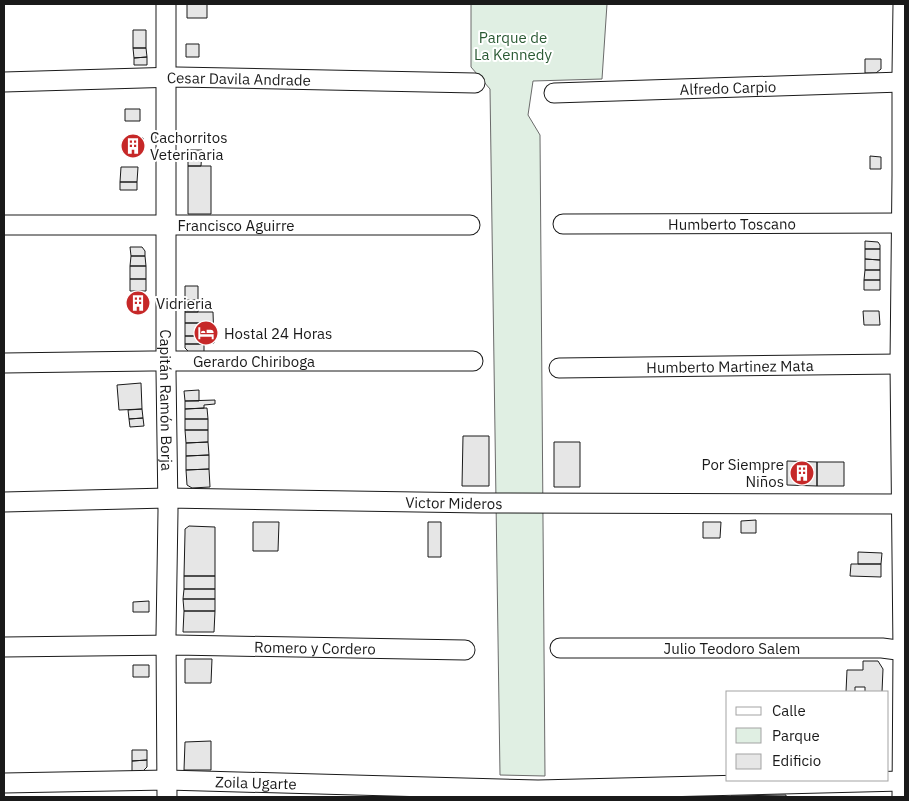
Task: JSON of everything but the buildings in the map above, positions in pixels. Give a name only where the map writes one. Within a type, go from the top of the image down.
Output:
[{"type":"street","name":"Capitán Ramón Borja","points":[[166,4],[167,789]]},
{"type":"street","points":[[902,789],[904,504],[900,364],[904,174],[903,4]]},
{"type":"street","name":"Cesar Davila Andrade","points":[[4,82],[166,78],[475,83]]},
{"type":"street","name":"Alfredo Carpio","points":[[554,93],[902,82]]},
{"type":"street","name":"Humberto Toscano","points":[[563,224],[902,223]]},
{"type":"street","name":"Francisco Aguirre","points":[[4,225],[470,225]]},
{"type":"street","name":"Gerardo Chiriboga","points":[[4,363],[473,361]]},
{"type":"street","name":"Humberto Martinez Mata","points":[[559,368],[900,364]]},
{"type":"street","name":"Victor Mideros","points":[[4,502],[167,498],[482,503],[904,504]]},
{"type":"street","name":"Romero y Cordero","points":[[4,647],[166,645],[464,650]]},
{"type":"street","name":"Julio Teodoro Salem","points":[[560,648],[882,648],[904,651]]},
{"type":"street","name":"Zoila Ugarte","points":[[4,782],[167,789],[902,789]]},
{"type":"green space","name":"Parque de La Kennedy","points":[[471,4],[607,4],[602,79],[533,81],[528,115],[540,135],[545,776],[500,775],[490,89],[471,67]]},
{"type":"place","name":"Cachorritos Veterinaria","points":[[133,146]]},
{"type":"place","name":"Vidrieria","points":[[138,303]]},
{"type":"place","name":"Hostal 24 Horas","points":[[206,333]]},
{"type":"place","name":"Por Siempre Niños","points":[[802,473]]}]
